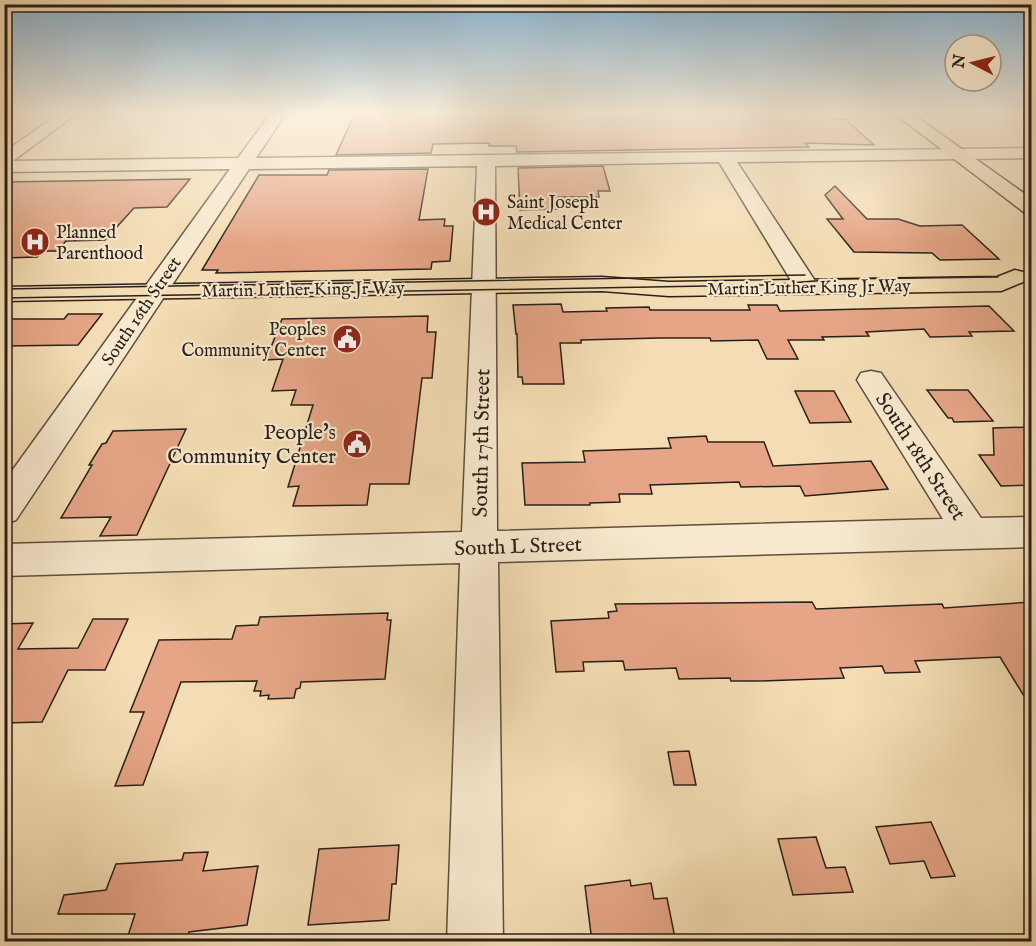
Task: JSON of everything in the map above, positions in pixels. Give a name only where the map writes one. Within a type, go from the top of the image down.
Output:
[{"type":"main road","points":[[963,157],[1032,208]]},
{"type":"main road","name":"Martin Luther King Jr Way","points":[[4,294],[602,284],[669,289],[802,279],[1001,284],[1023,276]]},
{"type":"street","name":"South 16th Street","points":[[4,510],[247,157]]},
{"type":"street","points":[[5,164],[684,157]]},
{"type":"street","points":[[699,157],[743,157]]},
{"type":"street","points":[[725,158],[802,279]]},
{"type":"street","name":"South 17th Street","points":[[475,942],[486,160]]},
{"type":"street","name":"South 18th Street","points":[[871,380],[971,533]]},
{"type":"street","name":"South L Street","points":[[4,560],[1032,532]]},
{"type":"building","points":[[603,166],[610,191],[598,191],[599,197],[557,197],[559,209],[520,210],[518,168]]},
{"type":"building","points":[[428,169],[419,220],[445,219],[444,226],[453,226],[450,261],[432,262],[431,269],[216,273],[218,270],[202,270],[259,175],[327,175],[329,170]]},
{"type":"building","points":[[190,179],[167,207],[134,208],[105,240],[66,241],[57,251],[44,251],[37,257],[4,258],[4,182]]},
{"type":"building","points":[[835,186],[867,219],[898,219],[920,226],[962,225],[999,259],[940,260],[932,253],[854,252],[827,219],[843,219],[825,195]]},
{"type":"building","points":[[561,304],[563,312],[649,307],[650,310],[750,310],[748,305],[777,305],[780,311],[989,306],[1014,331],[969,332],[972,336],[930,337],[924,329],[866,332],[869,336],[822,337],[824,340],[788,340],[798,359],[767,359],[758,340],[711,341],[710,338],[659,338],[581,340],[581,343],[560,343],[564,384],[523,384],[522,377],[518,377],[517,334],[513,305]]},
{"type":"building","points":[[68,314],[102,314],[78,345],[4,346],[4,319],[64,319]]},
{"type":"building","name":"People's Community Center","points":[[428,316],[427,332],[436,332],[432,378],[422,378],[409,484],[370,484],[367,505],[293,506],[299,486],[288,487],[313,405],[291,405],[296,390],[272,391],[283,359],[266,360],[282,319]]},
{"type":"building","points":[[927,390],[968,390],[993,421],[954,422],[952,418],[948,418]]},
{"type":"building","points":[[795,391],[834,391],[851,422],[810,423]]},
{"type":"building","points":[[1032,427],[1032,485],[1001,486],[979,455],[994,455],[993,428]]},
{"type":"building","points":[[186,429],[137,535],[100,536],[111,517],[61,518],[92,465],[89,465],[113,431]]},
{"type":"building","points":[[706,436],[708,442],[764,442],[773,466],[871,461],[888,489],[805,496],[800,486],[741,487],[739,482],[650,485],[652,494],[619,494],[620,502],[590,503],[590,505],[525,505],[522,463],[585,462],[583,451],[671,448],[668,438]]},
{"type":"building","points":[[812,602],[816,609],[942,604],[944,608],[1032,602],[1032,709],[1000,657],[915,661],[920,672],[885,673],[882,666],[840,668],[844,678],[759,681],[731,681],[730,678],[679,679],[676,668],[625,670],[623,661],[583,662],[584,671],[556,672],[551,621],[609,618],[608,612],[617,611],[615,604]]},
{"type":"building","points":[[388,613],[387,620],[391,620],[385,679],[301,682],[294,698],[268,699],[269,695],[260,696],[261,691],[254,691],[257,681],[181,682],[143,785],[115,786],[144,712],[130,712],[159,640],[232,639],[236,626],[258,625],[260,617]]},
{"type":"building","points":[[93,619],[128,619],[105,670],[68,670],[42,722],[4,723],[4,624],[33,623],[18,649],[78,648]]},
{"type":"building","points":[[689,751],[696,785],[674,785],[668,752]]},
{"type":"building","points":[[931,822],[955,876],[931,878],[924,861],[890,864],[876,827]]},
{"type":"building","points":[[816,837],[826,868],[845,867],[853,892],[793,895],[778,839]]},
{"type":"building","points":[[399,845],[396,884],[392,884],[389,920],[308,925],[319,849]]},
{"type":"building","points":[[208,852],[203,871],[258,866],[247,925],[189,932],[186,942],[126,942],[135,914],[58,914],[64,895],[106,890],[116,864],[182,860],[184,853]]},
{"type":"building","points":[[630,880],[631,886],[651,883],[654,899],[667,898],[675,938],[645,942],[592,942],[585,886]]},
{"type":"tram line","points":[[4,289],[805,275]]},
{"type":"tram line","points":[[4,298],[766,285],[839,279],[998,277]]},
{"type":"place","name":"Saint Joseph Medical Center","points":[[486,212]]},
{"type":"place","name":"Planned Parenthood","points":[[35,242]]},
{"type":"place","name":"Peoples Community Center","points":[[347,339]]},
{"type":"place","name":"People's Community Center","points":[[357,444]]}]
